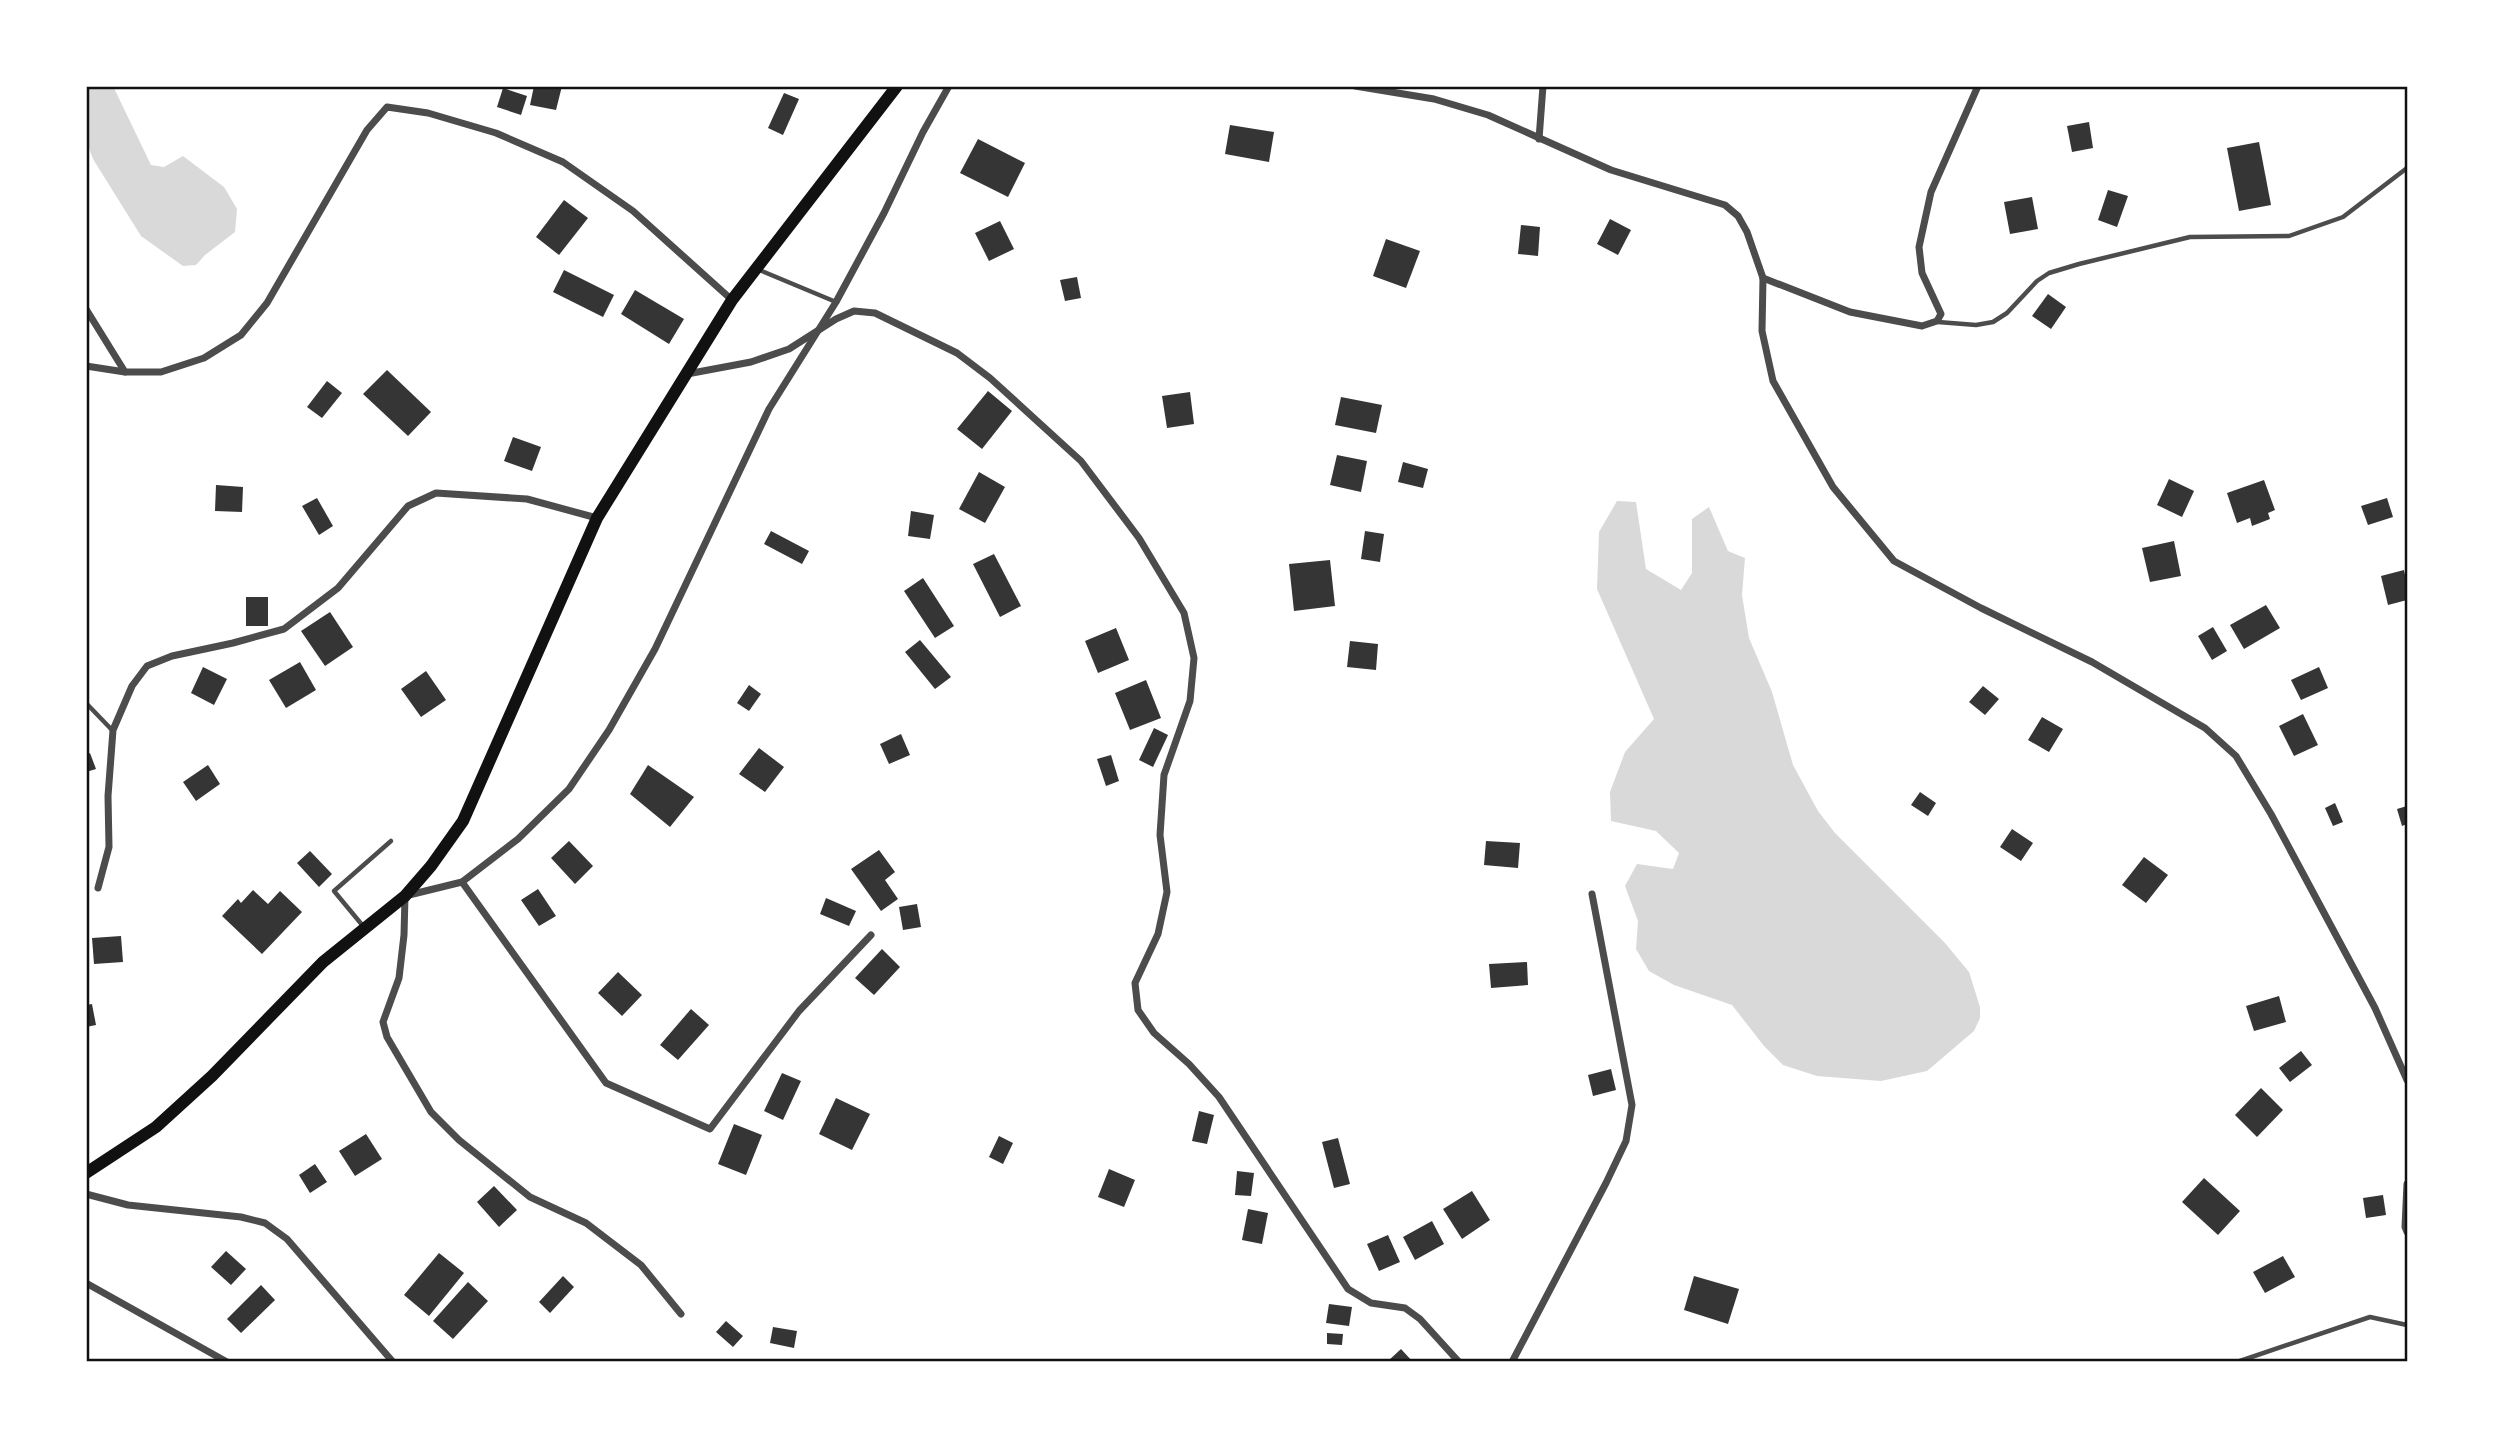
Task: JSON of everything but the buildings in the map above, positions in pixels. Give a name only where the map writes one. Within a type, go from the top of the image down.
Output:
[{"type":"main road","points":[[86,1173],[156,1127],[212,1076],[323,962],[405,896],[431,866],[463,821],[597,519],[732,300],[897,86]]},
{"type":"street","points":[[681,1314],[641,1265],[586,1223],[530,1197],[459,1140],[431,1112],[387,1037],[383,1022],[399,978],[405,896],[462,882],[518,838],[569,789],[609,730],[655,649],[769,409],[836,302],[949,86]]},
{"type":"street","points":[[1355,86],[1434,99],[1488,115],[1611,170],[1725,205],[1738,216],[1747,232],[1763,278],[1762,331],[1773,381],[1833,487],[1894,561],[1981,608],[2092,662],[2205,728],[2236,756],[2271,814],[2375,1008],[2407,1080]]},
{"type":"street","points":[[1539,139],[1543,86]]},
{"type":"street","points":[[1763,278],[1850,312],[1922,326],[1929,326],[1937,321],[1941,314],[1922,273],[1919,247],[1931,192],[1978,86]]},
{"type":"street","points":[[86,366],[125,372],[161,372],[204,358],[241,335],[267,303],[367,130],[387,107],[428,113],[496,133],[563,162],[632,211],[732,300]]},
{"type":"street","points":[[86,309],[125,372]]},
{"type":"street","points":[[686,374],[751,362],[789,349],[817,330],[854,311],[875,313],[957,352],[1033,415],[1081,461],[1139,538],[1184,613],[1194,658],[1190,701],[1164,775],[1160,835],[1167,892],[1158,934],[1135,983],[1138,1010],[1154,1032],[1189,1064],[1219,1097],[1348,1289],[1371,1303],[1405,1308],[1420,1319],[1459,1362]]},
{"type":"street","points":[[98,888],[109,847],[108,796],[113,730],[132,686],[147,666],[172,656],[284,629],[338,588],[408,506],[436,493],[527,499],[597,519]]},
{"type":"street","points":[[462,882],[606,1083],[710,1129],[799,1011],[872,935]]},
{"type":"street","points":[[1512,1362],[1626,1141],[1632,1105],[1592,894]]},
{"type":"street","points":[[2407,1184],[2407,1231]]},
{"type":"street","points":[[86,1194],[128,1205],[241,1217],[265,1223],[287,1239],[393,1362]]},
{"type":"street","points":[[86,1283],[227,1362]]},
{"type":"lane","points":[[1937,321],[1976,325],[1993,323],[2049,273],[2190,237],[2289,236],[2343,217],[2407,168]]},
{"type":"lane","points":[[756,269],[836,302]]},
{"type":"lane","points":[[86,703],[113,730]]},
{"type":"lane","points":[[366,930],[334,891],[391,841]]},
{"type":"lane","points":[[2237,1362],[2370,1317],[2407,1325]]},
{"type":"shaded area","points":[[113,86],[151,165],[164,167],[183,156],[224,187],[237,209],[235,232],[196,265],[183,266],[141,236],[93,159],[86,140],[86,89]]},
{"type":"shaded area","points":[[1617,501],[1636,502],[1646,569],[1681,590],[1692,573],[1692,519],[1709,507],[1728,551],[1745,558],[1742,595],[1749,638],[1772,692],[1793,765],[1818,811],[1835,833],[1945,943],[1969,972],[1980,1007],[1980,1018],[1974,1031],[1927,1071],[1881,1081],[1817,1076],[1783,1065],[1764,1046],[1732,1005],[1674,985],[1649,971],[1636,949],[1638,921],[1625,886],[1637,864],[1673,869],[1679,853],[1656,831],[1611,821],[1610,792],[1625,752],[1654,719],[1597,589],[1599,532]]}]
